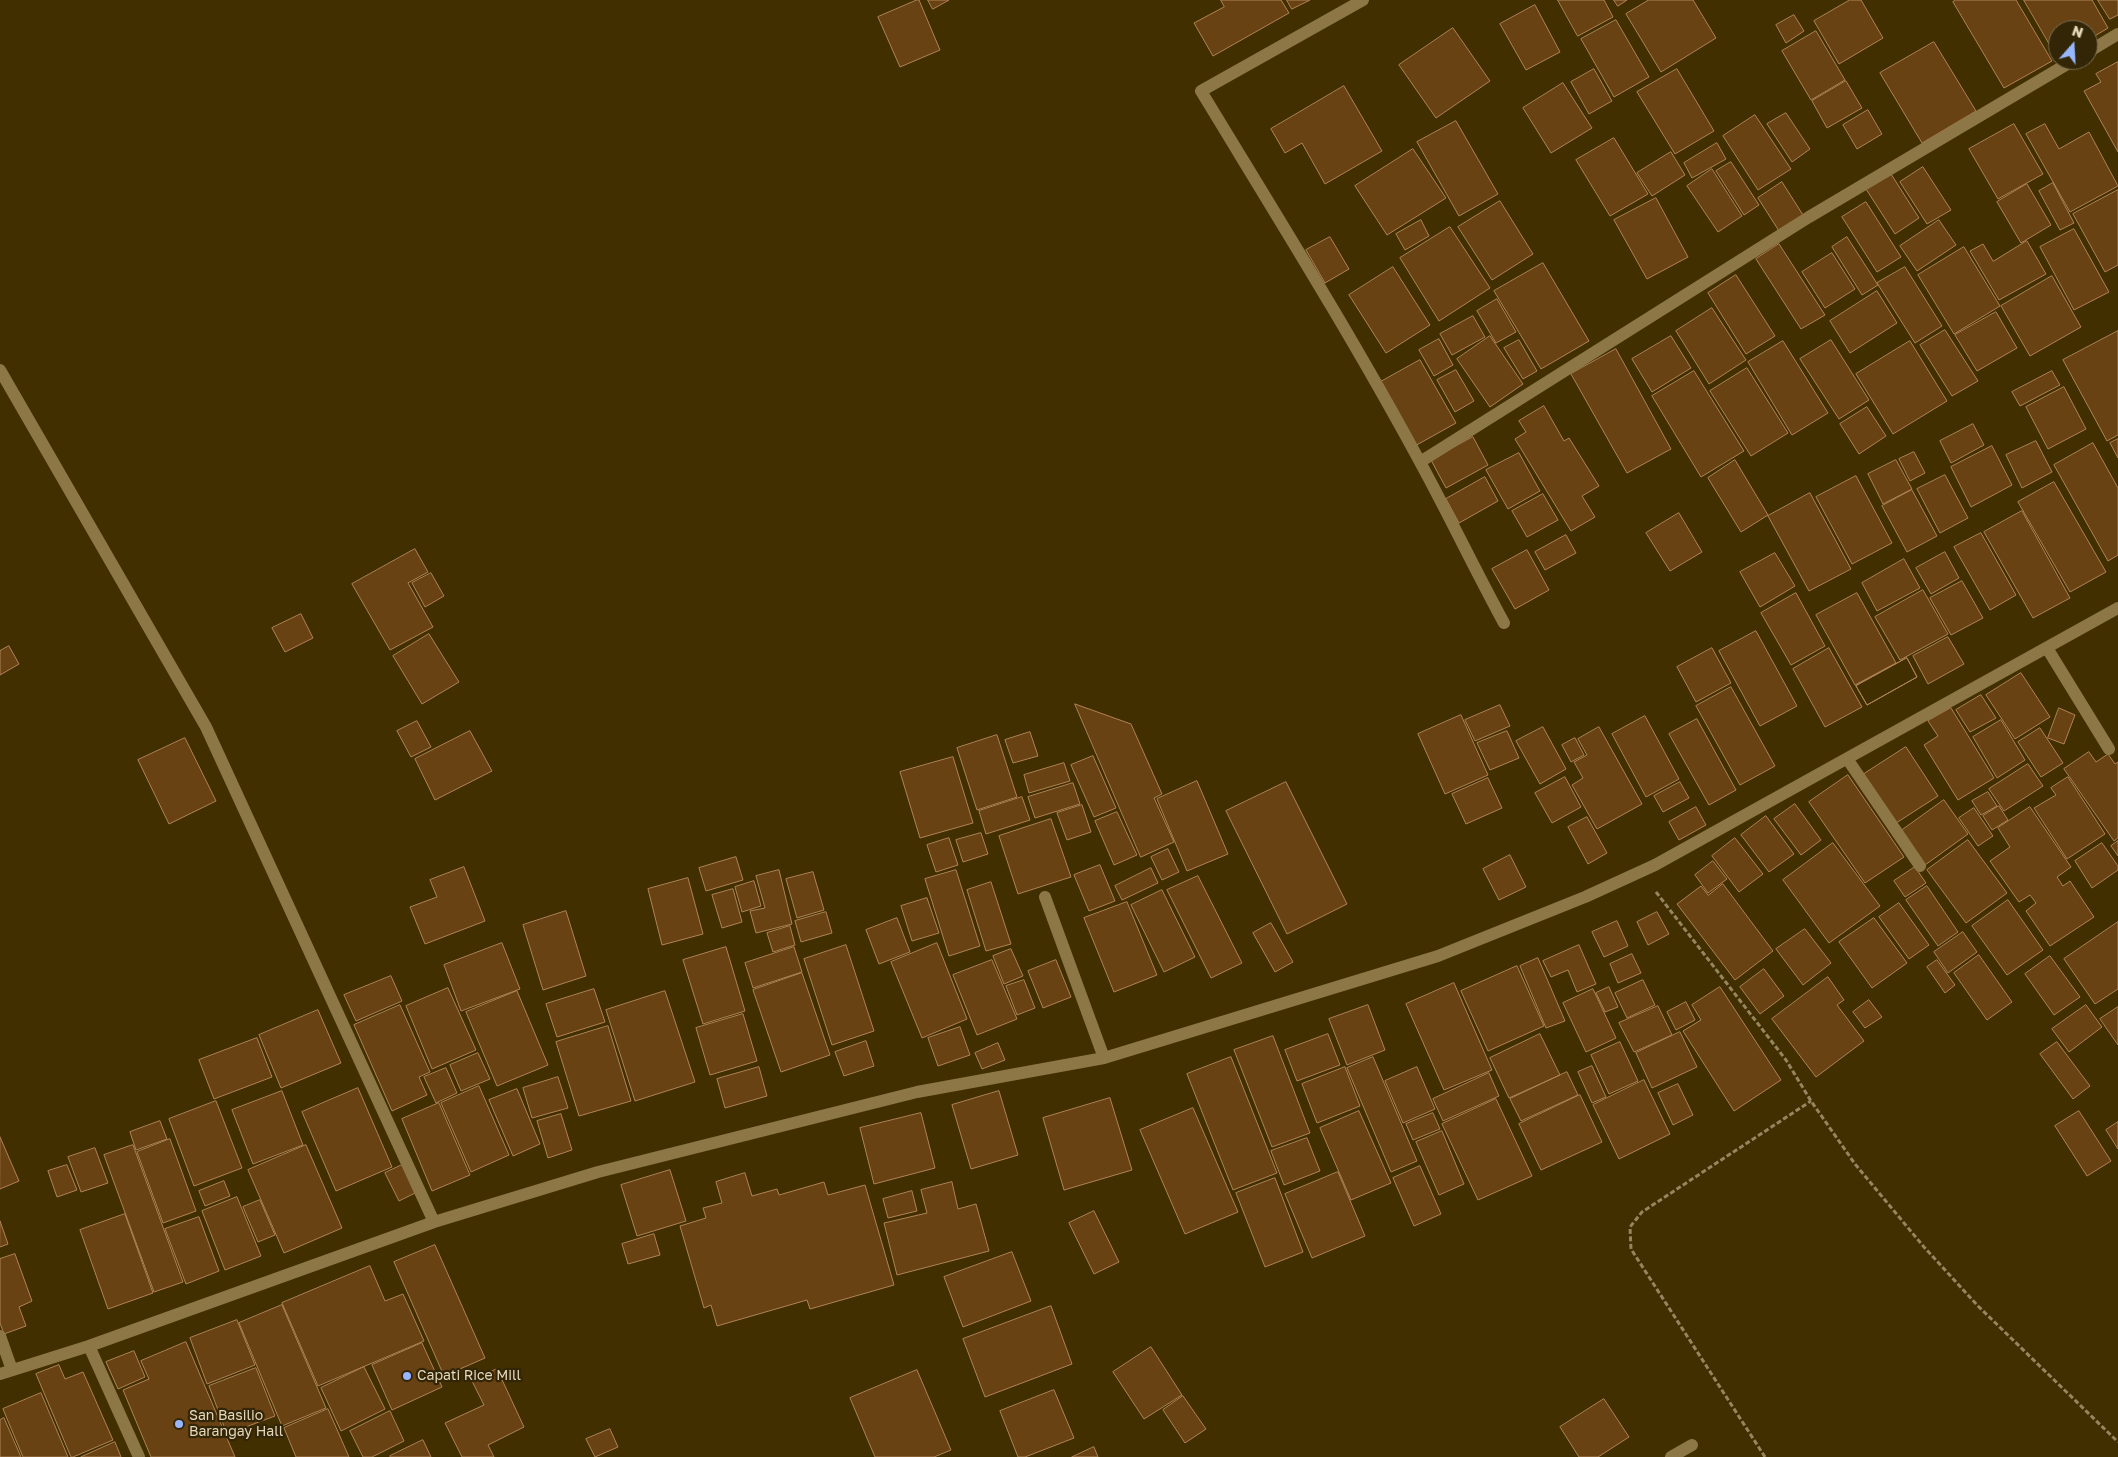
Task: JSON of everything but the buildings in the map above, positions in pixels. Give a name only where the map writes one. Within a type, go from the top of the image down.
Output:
[{"type":"street","points":[[1364,0],[1201,91],[1299,252],[1420,462],[1469,560],[1504,623]]},
{"type":"street","points":[[2098,46],[2118,34]]},
{"type":"street","points":[[1420,462],[1808,217],[2057,70]]},
{"type":"street","points":[[0,370],[206,727],[434,1222]]},
{"type":"street","points":[[0,1374],[89,1346],[434,1222],[598,1172],[917,1092],[1104,1058],[1438,956],[1540,916],[1640,872],[1848,760],[2118,608]]},
{"type":"street","points":[[2047,648],[2109,749]]},
{"type":"street","points":[[1848,760],[1920,866]]},
{"type":"street","points":[[1046,897],[1104,1058]]},
{"type":"street","points":[[0,1336],[12,1370]]},
{"type":"street","points":[[89,1346],[139,1457]]},
{"type":"street","points":[[1672,1457],[1692,1445]]},
{"type":"path","points":[[1640,872],[1786,1060],[1811,1102],[1855,1164],[1924,1247],[1978,1306],[2118,1442]]},
{"type":"path","points":[[1765,1457],[1631,1250],[1630,1227],[1642,1212],[1811,1102]]},
{"type":"place","name":"Capati Rice Mill","points":[[407,1376]]},
{"type":"place","name":"San Basilio Barangay Hall","points":[[179,1424]]}]
